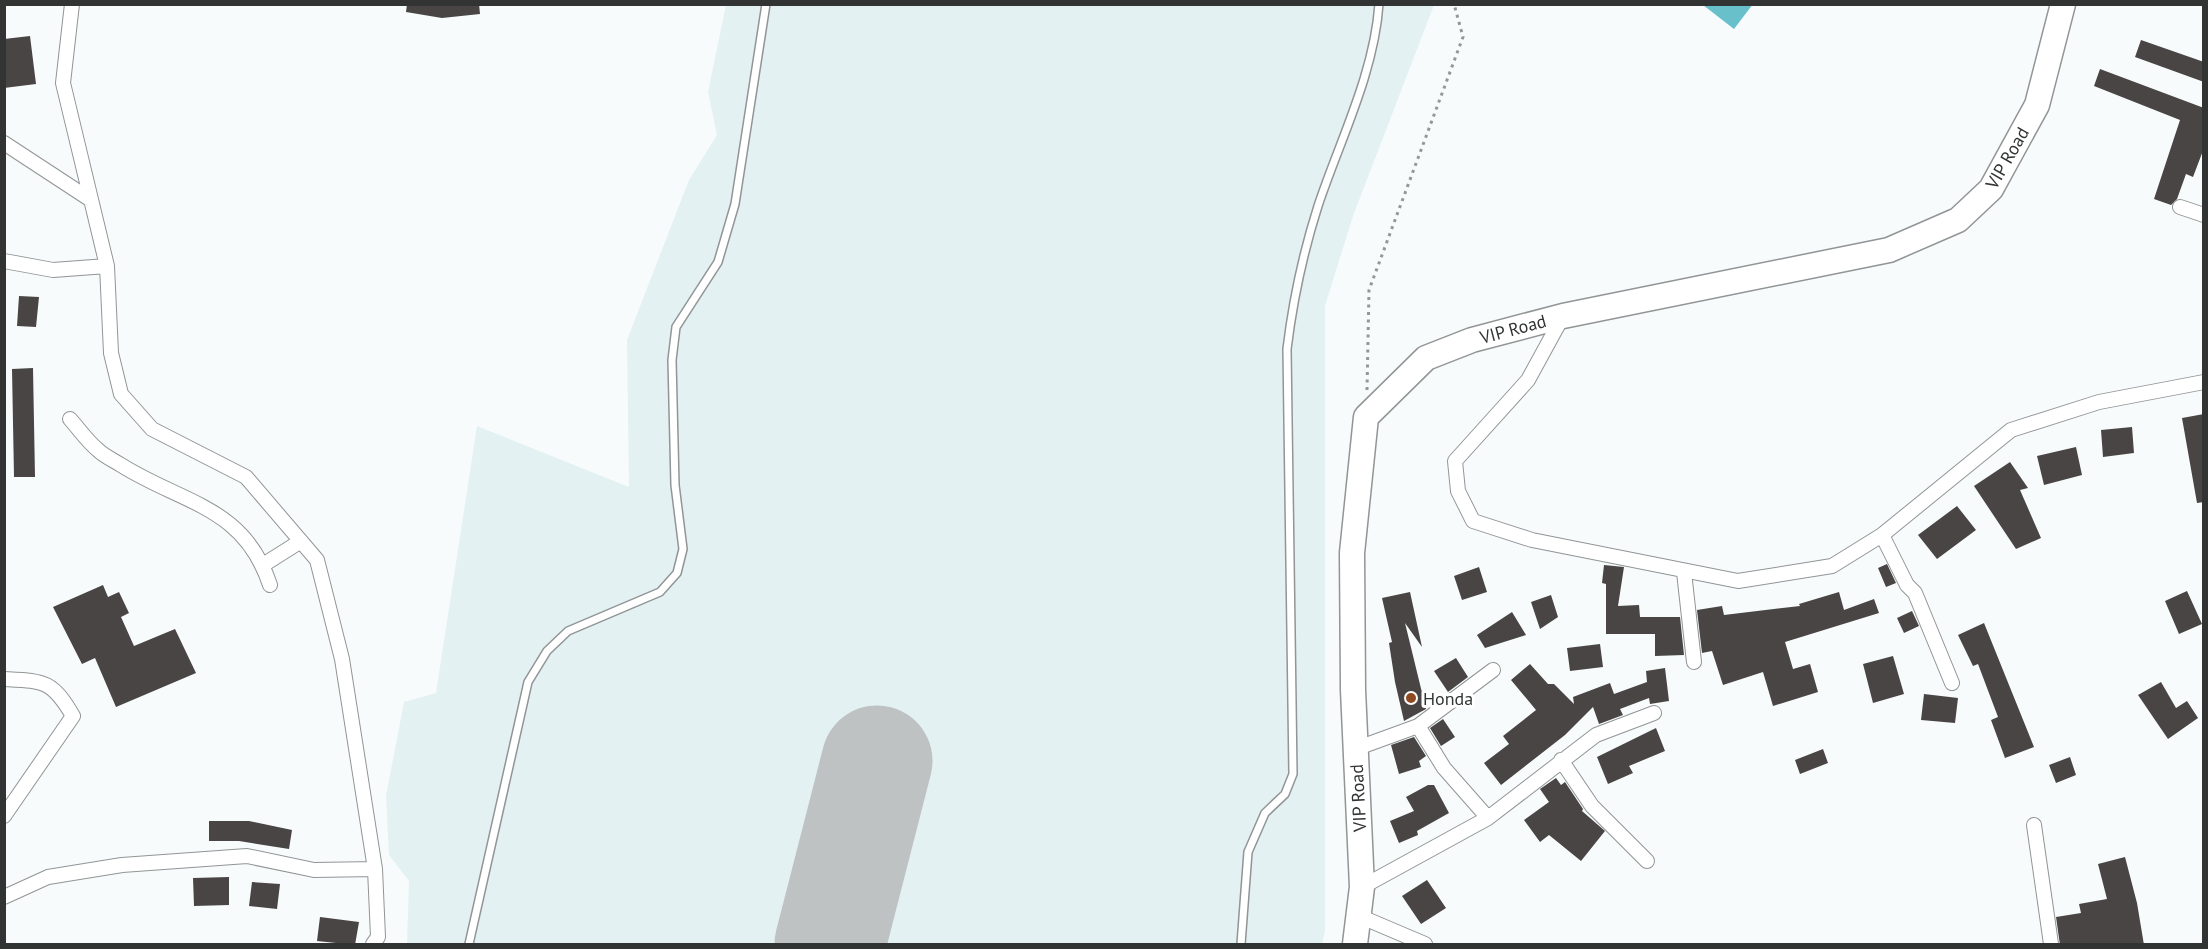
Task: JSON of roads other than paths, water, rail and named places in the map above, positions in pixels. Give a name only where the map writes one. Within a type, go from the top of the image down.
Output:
[{"type":"highway","name":"VIP Road","points":[[1356,945],[1362,887],[1355,749],[1352,553],[1366,417],[1426,358],[1472,340],[1563,316],[1889,250],[1958,220],[1991,189],[2037,105],[2063,4]]},
{"type":"street","points":[[72,4],[63,83],[107,266],[111,353],[121,394],[152,429],[246,477],[317,560],[342,659],[375,869],[378,937],[374,945]]},
{"type":"street","points":[[4,143],[91,200]]},
{"type":"street","points":[[2180,207],[2204,215]]},
{"type":"street","points":[[4,261],[53,270],[107,266]]},
{"type":"street","points":[[1563,316],[1528,380],[1455,461],[1458,492],[1473,520],[1532,540],[1738,581],[1832,566],[1882,535],[2011,430],[2099,402],[2204,382]]},
{"type":"street","points":[[70,419],[98,451],[140,477],[190,499],[238,529],[263,565],[270,585]]},
{"type":"street","points":[[1882,535],[1907,585],[1915,593],[1952,683]]},
{"type":"street","points":[[263,565],[301,541]]},
{"type":"street","points":[[1684,572],[1694,662]]},
{"type":"street","points":[[1355,749],[1418,726],[1493,670]]},
{"type":"street","points":[[4,679],[43,681],[62,698],[73,716],[4,816]]},
{"type":"street","points":[[1362,887],[1488,818],[1596,735],[1654,713]]},
{"type":"street","points":[[1418,726],[1444,768],[1488,818]]},
{"type":"street","points":[[1561,760],[1592,806],[1647,861]]},
{"type":"street","points":[[2034,825],[2051,945]]},
{"type":"street","points":[[4,897],[48,877],[122,865],[247,856],[314,870],[375,869]]},
{"type":"street","points":[[1359,916],[1425,945]]},
{"type":"lane","points":[[469,945],[528,682],[547,651],[568,632],[660,592],[677,573],[682,549],[675,485],[672,360],[676,327],[718,262],[735,204],[766,4]]},
{"type":"lane","points":[[1241,945],[1248,852],[1264,813],[1285,794],[1293,774],[1287,349],[1294,292],[1318,207],[1361,89],[1378,24],[1379,4]]},
{"type":"water","points":[[1703,4],[1753,4],[1734,29],[1703,5]]},
{"type":"place","name":"Honda","points":[[1411,698]]}]
